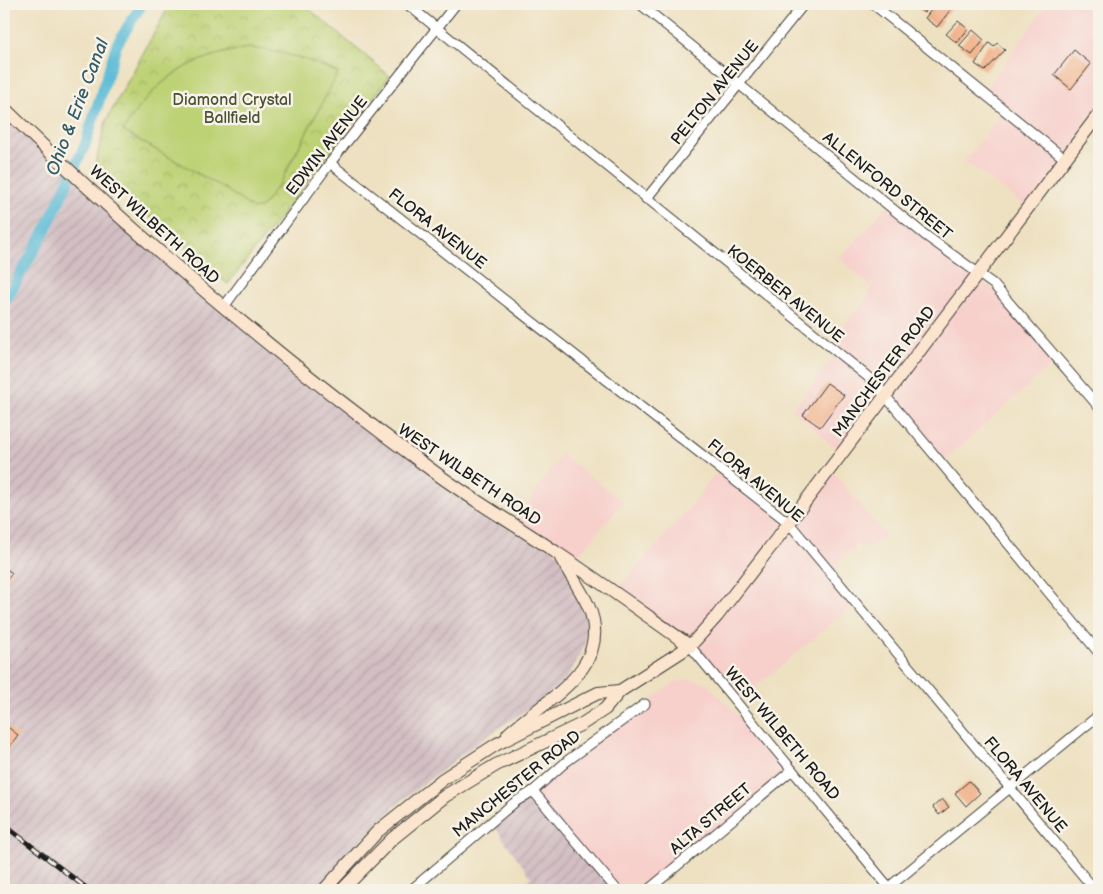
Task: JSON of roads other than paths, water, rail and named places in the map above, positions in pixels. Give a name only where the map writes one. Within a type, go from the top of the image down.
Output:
[{"type":"main road","name":"WEST WILBETH ROAD","points":[[4,108],[46,149],[223,308],[312,380],[430,470],[559,554],[690,646]]},
{"type":"main road","name":"MANCHESTER ROAD","points":[[620,691],[690,646],[717,616],[1099,114]]},
{"type":"main road","points":[[324,890],[378,831],[407,806],[497,744],[536,709],[578,676],[589,658],[593,630],[590,614],[559,554]]},
{"type":"main road","points":[[497,744],[598,693],[620,691]]},
{"type":"main road","points":[[342,890],[392,839],[445,796],[496,765],[582,724],[605,708],[620,691]]},
{"type":"street","name":"KOERBER AVENUE","points":[[407,4],[871,379],[1099,653]]},
{"type":"street","name":"EDWIN AVENUE","points":[[223,308],[330,162],[456,4]]},
{"type":"street","name":"ALLENFORD STREET","points":[[640,4],[925,235],[993,284],[1099,407]]},
{"type":"street","name":"PELTON AVENUE","points":[[646,199],[804,4]]},
{"type":"street","points":[[873,4],[1065,159]]},
{"type":"street","name":"FLORA AVENUE","points":[[330,162],[789,523],[1095,890]]},
{"type":"street","name":"WEST WILBETH ROAD","points":[[690,646],[890,889]]},
{"type":"street","name":"MANCHESTER ROAD","points":[[411,890],[515,802],[533,791],[567,761],[645,704]]},
{"type":"street","points":[[890,889],[1099,715]]},
{"type":"street","name":"ALTA STREET","points":[[648,890],[792,770]]},
{"type":"street","points":[[533,791],[617,890]]},
{"type":"waterway","name":"Ohio & Erie Canal","points":[[4,303],[46,229],[85,145],[117,44],[142,4]]},
{"type":"railway","points":[[4,825],[89,890]]},
{"type":"park label","name":"Diamond Crystal Ballfield","points":[[232,108]]}]
